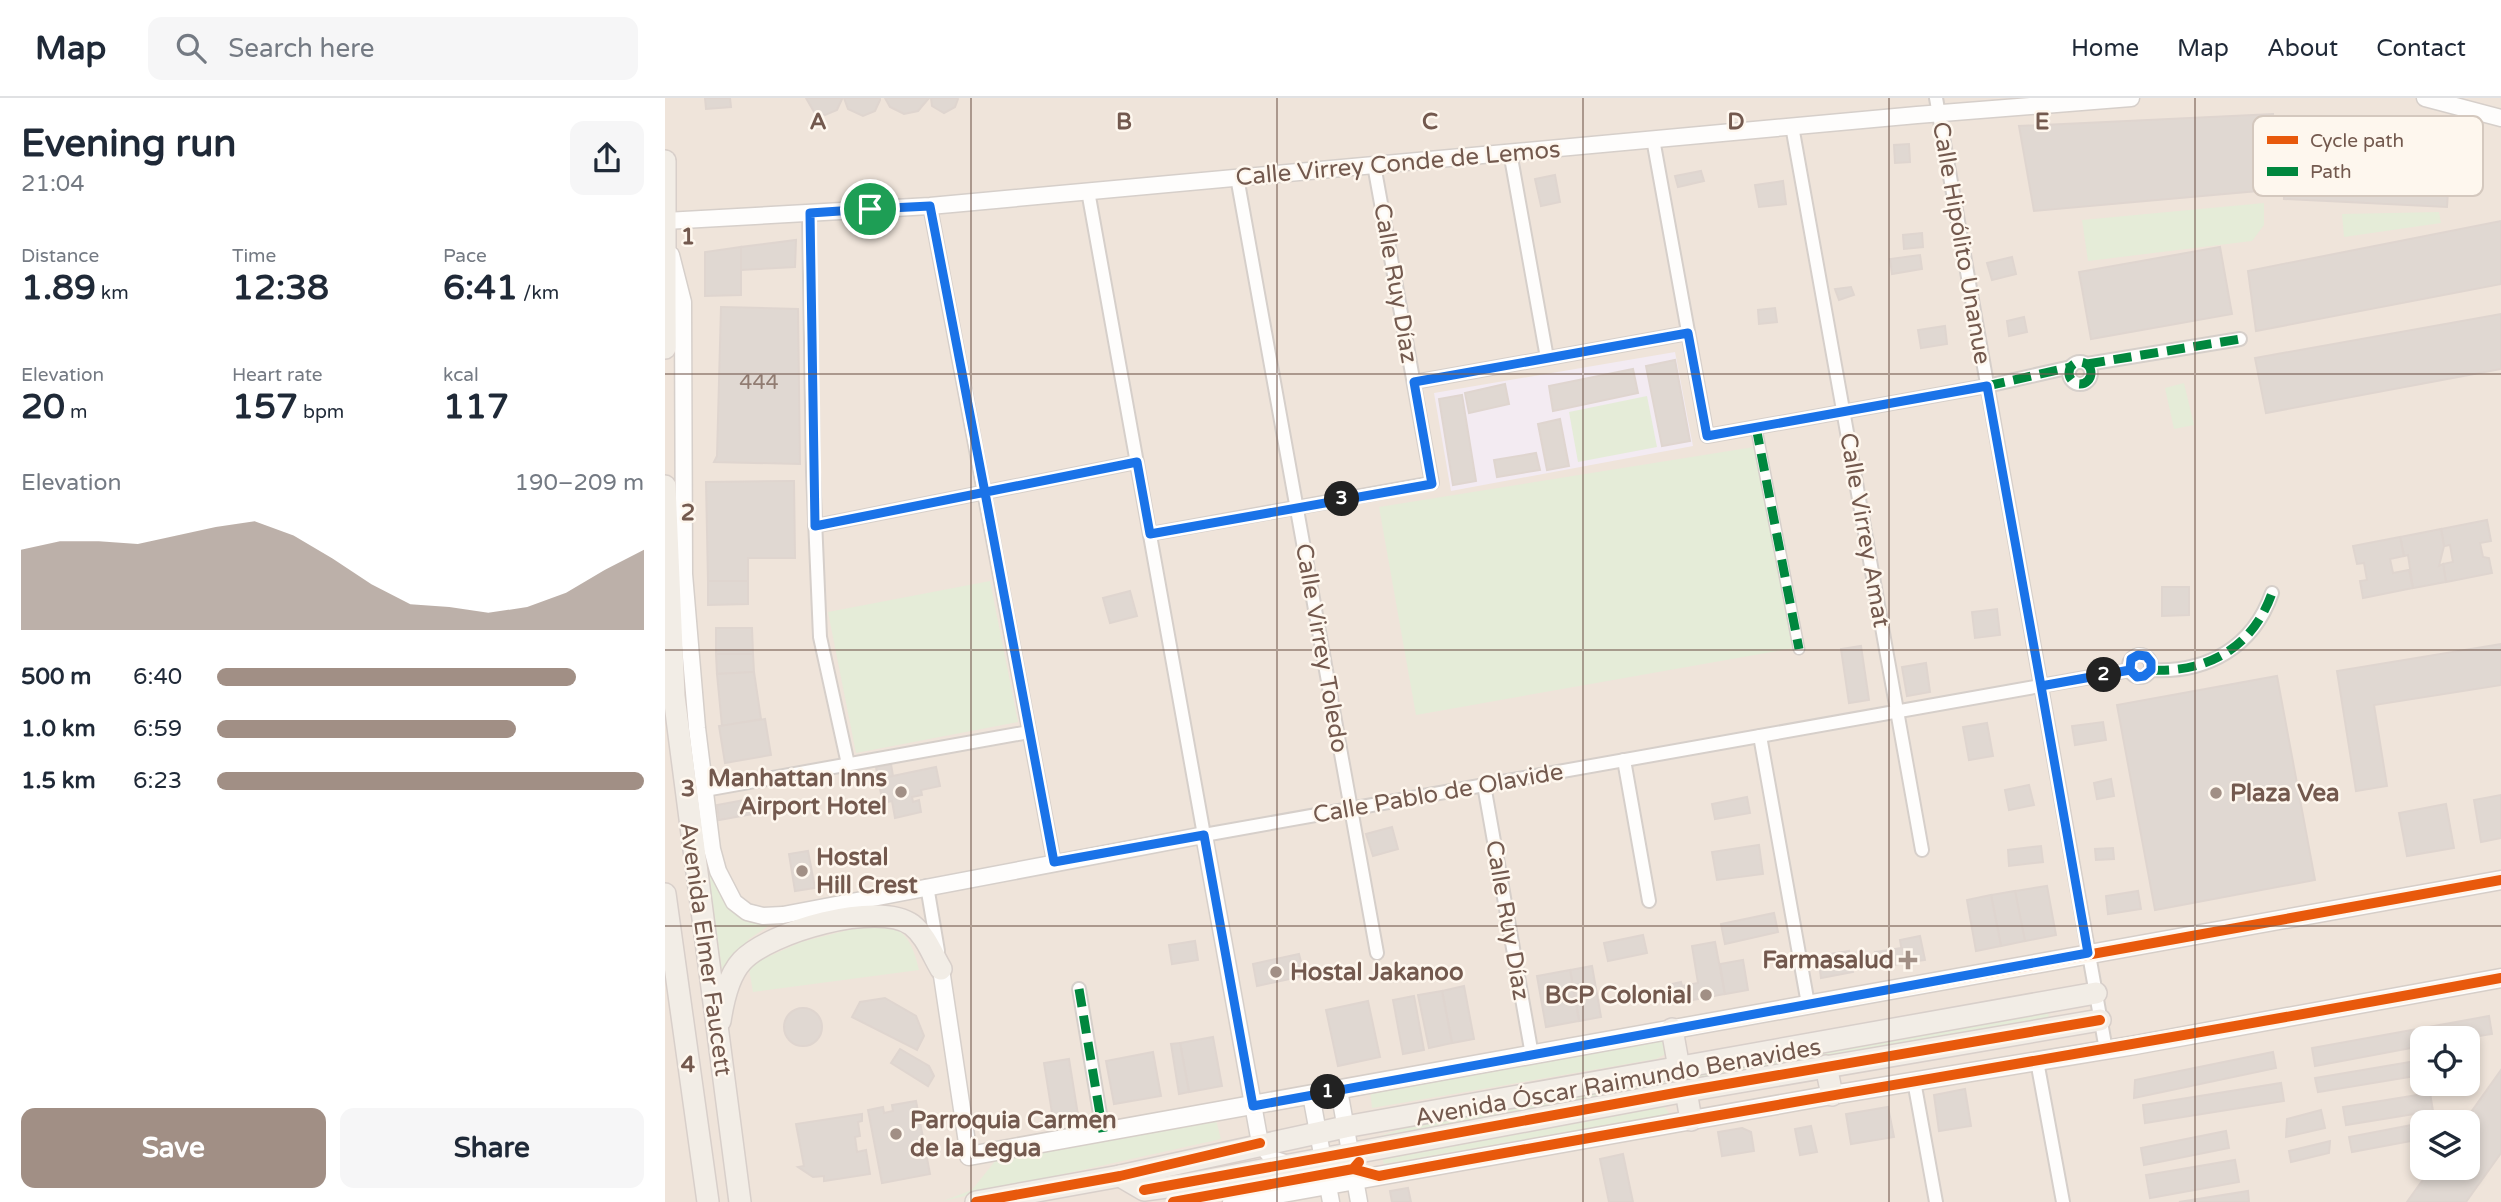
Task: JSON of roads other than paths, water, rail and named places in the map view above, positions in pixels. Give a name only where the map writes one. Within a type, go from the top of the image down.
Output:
[{"type":"main road","points":[[665,161],[665,348]]},
{"type":"main road","name":"Avenida Elmer Faucett","points":[[665,486],[667,605],[676,709],[740,1202]]},
{"type":"main road","name":"Avenida Óscar Raimundo Benavides","points":[[969,1156],[2501,880]]},
{"type":"main road","name":"Avenida Elmer Faucett","points":[[665,894],[708,1202]]},
{"type":"main road","points":[[718,1040],[726,994],[739,964],[752,951],[788,932],[874,916],[893,917],[909,923],[922,935],[941,969]]},
{"type":"main road","name":"Avenida Óscar Raimundo Benavides","points":[[1231,1202],[1330,1194],[1356,1181],[2501,978]]},
{"type":"main road","name":"Avenida Óscar Raimundo Benavides","points":[[976,1202],[1120,1176],[1318,1132],[2096,993]]},
{"type":"main road","name":"Avenida Óscar Raimundo Benavides","points":[[1120,1176],[1144,1190],[1826,1066],[2100,1020]]},
{"type":"main road","points":[[1672,1029],[1679,1068]]},
{"type":"main road","points":[[1826,1066],[1832,1095]]},
{"type":"main road","points":[[1686,1091],[1691,1120]]},
{"type":"street","name":"Calle Virrey Conde de Lemos","points":[[666,227],[810,213],[930,206],[1792,126],[1938,105],[2131,98]]},
{"type":"street","points":[[2425,98],[2501,118]]},
{"type":"street","name":"Calle Hipólito Unanue","points":[[1938,105],[2106,1050]]},
{"type":"street","name":"Calle Virrey Amat","points":[[1792,126],[1922,850]]},
{"type":"street","points":[[1653,139],[1707,436],[1987,386],[2071,367],[2080,362],[2087,364],[2240,339]]},
{"type":"street","points":[[1510,152],[1548,358]]},
{"type":"street","name":"Calle Ruy Díaz","points":[[1297,508],[1432,484],[1374,165]]},
{"type":"street","name":"Calle Virrey Toledo","points":[[1237,177],[1377,953]]},
{"type":"street","points":[[1088,191],[1260,1143],[1273,1159],[1288,1164]]},
{"type":"street","points":[[930,206],[1054,862]]},
{"type":"street","points":[[810,213],[815,526],[820,637],[848,764]]},
{"type":"street","points":[[666,227],[683,303],[684,574],[705,790],[1030,732]]},
{"type":"street","points":[[1414,382],[1688,333]]},
{"type":"street","points":[[2071,367],[2069,374],[2072,380],[2082,384],[2089,381],[2092,374],[2087,364]]},
{"type":"street","points":[[1756,427],[1799,649]]},
{"type":"street","points":[[815,526],[1137,462]]},
{"type":"street","points":[[1150,534],[1297,508]]},
{"type":"street","name":"Calle Pablo de Olavide","points":[[705,790],[718,871],[734,902],[747,912],[763,916],[783,915],[1054,862],[2130,670],[2131,659],[2138,655],[2149,659],[2151,670],[2189,668],[2236,646],[2260,623],[2272,593]]},
{"type":"street","points":[[1760,736],[1808,1004]]},
{"type":"street","points":[[1624,760],[1649,901]]},
{"type":"street","name":"Calle Ruy Díaz","points":[[1484,785],[1532,1055]]},
{"type":"street","points":[[927,886],[969,1156]]},
{"type":"street","points":[[1079,989],[1103,1132]]},
{"type":"street","points":[[2037,1061],[2063,1202]]},
{"type":"street","points":[[1914,1082],[1937,1202]]},
{"type":"street","points":[[1339,1090],[1359,1202]]},
{"type":"street","points":[[1311,1095],[1330,1194]]},
{"type":"place","name":"Manhattan Inns Airport Hotel","points":[[901,792]]},
{"type":"place","name":"Plaza Vea","points":[[2216,793]]},
{"type":"place","name":"Hostal Hill Crest","points":[[802,871]]},
{"type":"place","name":"Farmasalud","points":[[1908,960]]},
{"type":"place","name":"Hostal Jakanoo","points":[[1276,972]]},
{"type":"place","name":"BCP Colonial","points":[[1706,995]]},
{"type":"place","name":"Parroquia Carmen de la Legua","points":[[896,1134]]}]
